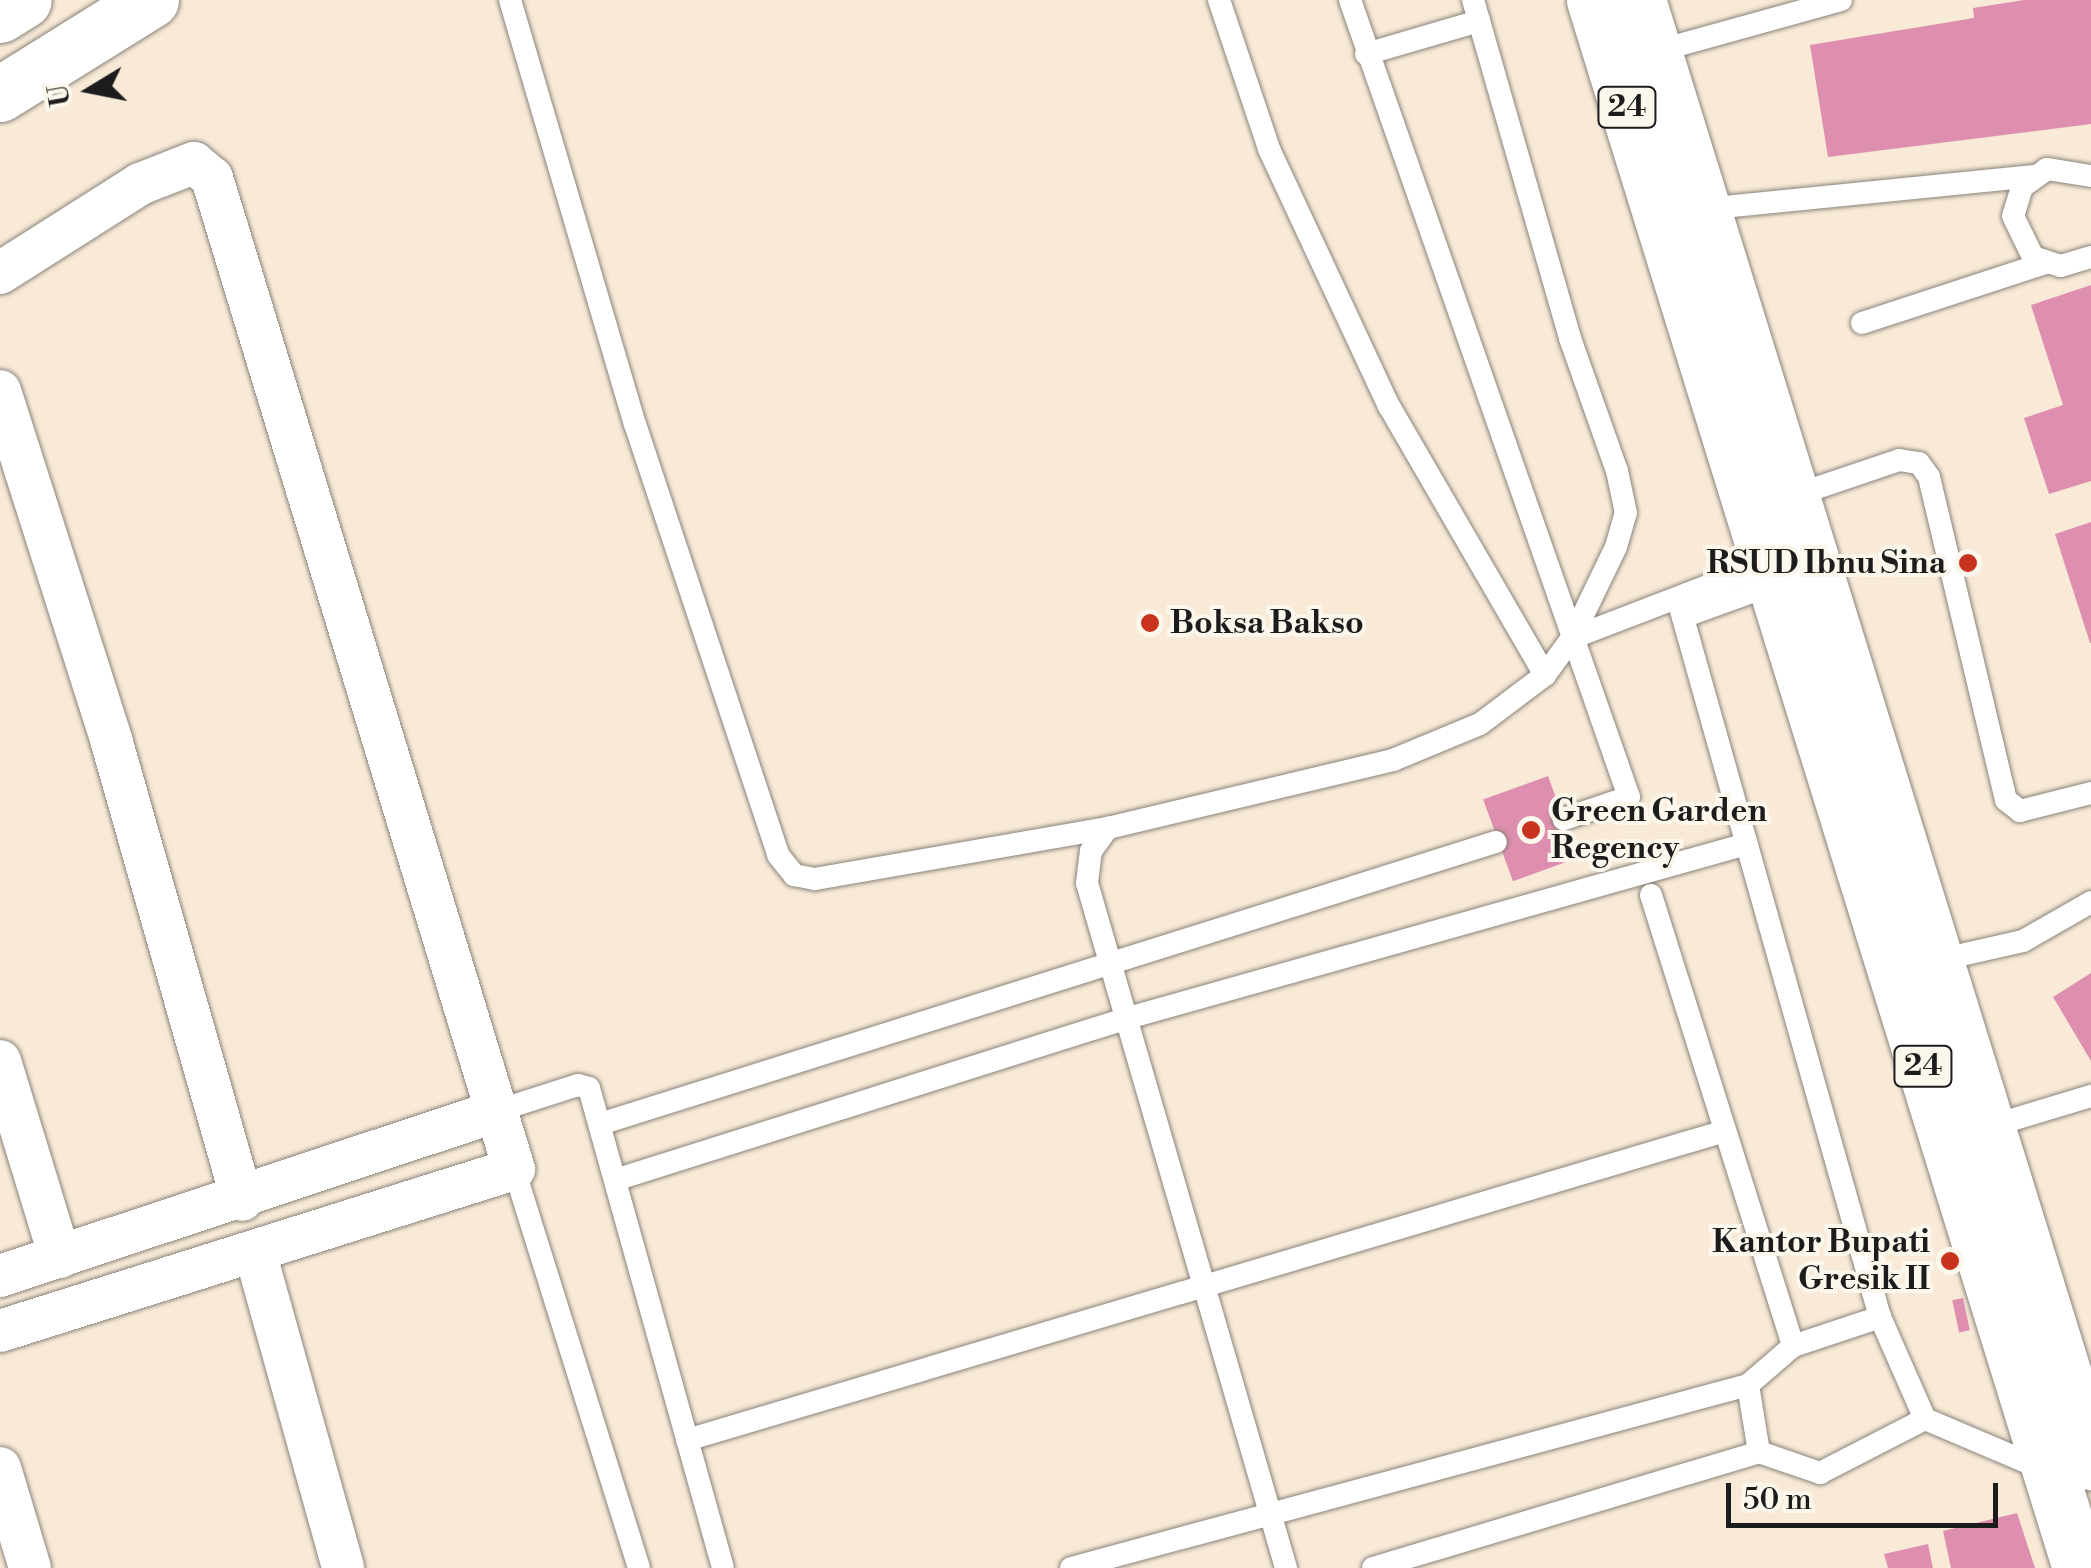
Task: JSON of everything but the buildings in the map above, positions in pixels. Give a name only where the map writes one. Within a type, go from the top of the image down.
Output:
[{"type":"highway","points":[[0,15],[24,0]]},
{"type":"highway","points":[[0,94],[151,0]]},
{"type":"highway","name":"24","points":[[1594,0],[1681,211],[1771,502],[1782,566],[2069,1466]]},
{"type":"highway","name":"24","points":[[1638,0],[1654,52],[1681,211]]},
{"type":"highway","name":"24","points":[[1782,566],[1939,960],[1988,1127],[2069,1466],[2080,1568]]},
{"type":"street","points":[[0,274],[140,184],[194,163],[212,178],[514,1169],[0,1330]]},
{"type":"street","points":[[0,390],[112,742],[242,1200]]},
{"type":"street","points":[[0,1062],[60,1258]]},
{"type":"street","points":[[0,1276],[242,1200],[497,1111]]},
{"type":"street","points":[[256,1252],[343,1568]]},
{"type":"street","points":[[0,1468],[30,1568]]},
{"type":"lane","points":[[510,0],[635,424],[778,855],[794,875],[815,879],[1108,828],[1394,760],[1480,724],[1546,676],[1572,638],[1626,513],[1476,11],[1366,54]]},
{"type":"lane","points":[[1219,0],[1268,149],[1389,406],[1546,676]]},
{"type":"lane","points":[[1350,0],[1628,797],[1564,819]]},
{"type":"lane","points":[[1654,52],[1841,0]]},
{"type":"lane","points":[[1681,211],[2033,176],[2062,166],[2091,176]]},
{"type":"lane","points":[[2033,176],[2015,200],[2015,231],[2033,257],[2046,264]]},
{"type":"lane","points":[[1862,323],[2046,264],[2091,258]]},
{"type":"lane","points":[[1771,502],[1900,460],[1920,463],[1929,477],[2006,800],[2020,811],[2091,793]]},
{"type":"lane","points":[[1572,638],[1680,609],[1782,566]]},
{"type":"lane","points":[[1680,609],[1880,1318],[1925,1419]]},
{"type":"lane","points":[[1108,828],[1092,851],[1087,882],[1286,1568]]},
{"type":"lane","points":[[600,1124],[1496,842]]},
{"type":"lane","points":[[615,1180],[1128,1018],[1746,844]]},
{"type":"lane","points":[[1651,895],[1793,1346]]},
{"type":"lane","points":[[1939,960],[2022,940],[2091,902]]},
{"type":"lane","points":[[497,1111],[585,1085],[600,1124],[724,1568]]},
{"type":"lane","points":[[1988,1127],[2091,1096]]},
{"type":"lane","points":[[687,1440],[1205,1282],[1725,1131]]},
{"type":"lane","points":[[514,1169],[640,1568]]},
{"type":"lane","points":[[1071,1568],[1269,1510],[1748,1385],[1793,1346],[1880,1318]]},
{"type":"lane","points":[[1748,1385],[1759,1452]]},
{"type":"lane","points":[[1373,1568],[1759,1452],[1820,1473],[1925,1419],[2069,1466]]},
{"type":"place","name":"RSUD Ibnu Sina","points":[[1968,563]]},
{"type":"place","name":"Boksa Bakso","points":[[1150,623]]},
{"type":"place","name":"Green Garden Regency","points":[[1531,830]]},
{"type":"place","name":"Kantor Bupati Gresik II","points":[[1950,1261]]}]
